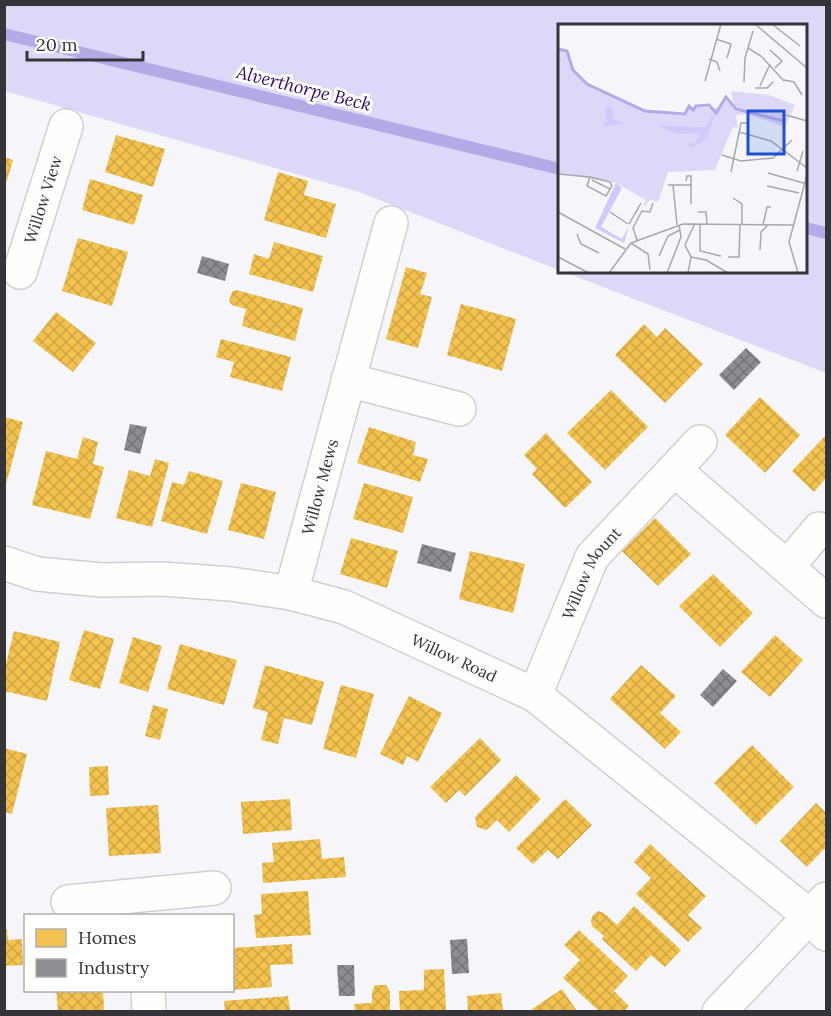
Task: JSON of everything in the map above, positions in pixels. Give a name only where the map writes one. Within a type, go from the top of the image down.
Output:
[{"type":"street","name":"Willow View","points":[[21,272],[66,126]]},
{"type":"street","name":"Willow Mews","points":[[291,593],[391,224]]},
{"type":"street","points":[[348,381],[459,409]]},
{"type":"street","name":"Willow Mount","points":[[536,694],[592,557],[676,471],[700,442]]},
{"type":"street","points":[[676,471],[826,601]]},
{"type":"street","points":[[788,566],[819,529]]},
{"type":"street","name":"Willow Road","points":[[4,563],[37,574],[102,580],[162,579],[231,585],[291,593],[344,607],[536,694],[821,917]]},
{"type":"street","points":[[68,902],[141,905],[214,888]]},
{"type":"street","points":[[719,1011],[821,917]]},
{"type":"street","points":[[148,992],[149,1011]]},
{"type":"shaded area","points":[[4,5],[826,5],[826,373],[567,273],[807,273],[807,24],[558,24],[558,270],[359,192],[5,91]]},
{"type":"building: Homes","points":[[116,135],[165,149],[153,187],[105,172]]},
{"type":"building: Homes","points":[[4,157],[13,160],[5,187],[4,187]]},
{"type":"building: Homes","points":[[278,172],[308,181],[304,195],[336,204],[326,238],[264,220]]},
{"type":"building: Homes","points":[[90,179],[143,195],[134,225],[82,210]]},
{"type":"building: Homes","points":[[78,238],[128,252],[112,306],[62,291]]},
{"type":"building: Homes","points":[[274,242],[323,256],[313,292],[249,274],[254,254],[269,259]]},
{"type":"building: Homes","points":[[406,267],[427,273],[420,294],[432,297],[418,348],[386,339]]},
{"type":"building: Homes","points":[[236,290],[303,308],[295,341],[242,326],[246,309],[232,305],[229,301],[232,292]]},
{"type":"building: Homes","points":[[461,304],[516,319],[502,371],[447,355]]},
{"type":"building: Homes","points":[[56,312],[96,343],[73,372],[33,341]]},
{"type":"building: Homes","points":[[644,324],[657,337],[665,328],[703,364],[665,403],[615,355]]},
{"type":"building: Homes","points":[[221,339],[291,357],[282,391],[230,377],[234,362],[216,357]]},
{"type":"building: Homes","points":[[611,390],[648,427],[605,470],[567,433]]},
{"type":"building: Homes","points":[[760,397],[800,435],[765,473],[725,435]]},
{"type":"building: Homes","points":[[4,417],[23,422],[5,488],[4,488]]},
{"type":"building: Homes","points":[[369,427],[416,442],[413,455],[428,459],[420,482],[357,463]]},
{"type":"building: Homes","points":[[546,433],[592,482],[565,508],[532,474],[537,469],[524,455]]},
{"type":"building: Homes","points":[[825,436],[826,478],[814,492],[792,471]]},
{"type":"building: Homes","points":[[83,437],[98,442],[93,464],[104,467],[90,519],[32,505],[46,451],[77,459]]},
{"type":"building: Homes","points":[[155,459],[169,463],[152,527],[116,518],[129,470],[150,476]]},
{"type":"building: Homes","points":[[189,471],[223,481],[207,534],[161,521],[172,482],[184,485]]},
{"type":"building: Homes","points":[[241,483],[276,492],[264,539],[228,530]]},
{"type":"building: Homes","points":[[364,483],[413,497],[403,533],[353,519]]},
{"type":"building: Homes","points":[[655,518],[691,554],[658,586],[622,551]]},
{"type":"building: Homes","points":[[351,538],[398,551],[387,588],[340,574]]},
{"type":"building: Homes","points":[[470,551],[525,564],[513,613],[459,599]]},
{"type":"building: Homes","points":[[713,574],[753,613],[720,647],[679,606]]},
{"type":"building: Homes","points":[[84,630],[114,639],[100,689],[69,680]]},
{"type":"building: Homes","points":[[14,631],[60,642],[47,701],[4,691],[4,672]]},
{"type":"building: Homes","points":[[775,635],[803,660],[770,697],[741,672]]},
{"type":"building: Homes","points":[[133,637],[162,646],[148,692],[119,683]]},
{"type":"building: Homes","points":[[180,644],[237,660],[224,705],[167,689]]},
{"type":"building: Homes","points":[[265,665],[324,682],[312,725],[284,718],[278,744],[261,740],[268,712],[253,708]]},
{"type":"building: Homes","points":[[641,665],[676,696],[660,713],[681,732],[665,749],[610,699]]},
{"type":"building: Homes","points":[[341,685],[374,694],[356,758],[323,749]]},
{"type":"building: Homes","points":[[409,696],[442,713],[418,762],[407,756],[403,765],[380,754]]},
{"type":"building: Homes","points":[[153,705],[168,709],[160,740],[145,736]]},
{"type":"building: Homes","points":[[480,738],[501,760],[465,796],[459,790],[446,803],[430,787]]},
{"type":"building: Homes","points":[[752,745],[794,787],[756,825],[714,783]]},
{"type":"building: Homes","points":[[4,748],[27,754],[12,814],[4,812]]},
{"type":"building: Homes","points":[[108,766],[109,795],[90,796],[89,767]]},
{"type":"building: Homes","points":[[516,775],[541,799],[509,832],[497,820],[487,830],[477,827],[475,817]]},
{"type":"building: Homes","points":[[290,799],[292,830],[243,834],[241,802]]},
{"type":"building: Homes","points":[[565,799],[592,825],[558,859],[548,850],[533,864],[516,848]]},
{"type":"building: Homes","points":[[816,803],[826,813],[826,847],[807,867],[780,841]]},
{"type":"building: Homes","points":[[158,805],[161,853],[109,856],[106,808]]},
{"type":"building: Homes","points":[[320,839],[322,859],[344,857],[346,877],[263,883],[262,863],[274,862],[272,843]]},
{"type":"building: Homes","points":[[650,844],[706,896],[688,915],[702,928],[688,942],[636,894],[651,878],[634,862]]},
{"type":"building: Homes","points":[[308,891],[311,935],[256,938],[254,915],[262,914],[261,894]]},
{"type":"building: Homes","points":[[634,906],[681,950],[665,967],[651,955],[636,971],[602,939],[604,936],[592,926],[593,915],[598,911],[604,913],[617,925]]},
{"type":"building: Homes","points":[[7,929],[8,940],[22,939],[23,965],[4,966],[4,930]]},
{"type":"building: Homes","points":[[579,930],[628,976],[614,991],[629,1006],[624,1011],[599,1011],[563,978],[580,960],[564,945]]},
{"type":"building: Homes","points":[[292,944],[293,964],[270,965],[272,987],[234,990],[234,948]]},
{"type":"building: Homes","points":[[444,969],[446,1011],[400,1011],[399,991],[424,990],[424,970]]},
{"type":"building: Homes","points":[[375,985],[386,985],[390,992],[390,1011],[355,1011],[354,1004],[372,1003],[372,992]]},
{"type":"building: Homes","points":[[562,989],[577,1011],[534,1011],[532,1009]]},
{"type":"building: Homes","points":[[56,992],[103,992],[104,1011],[58,1011]]},
{"type":"building: Homes","points":[[501,993],[503,1011],[468,1011],[467,996]]},
{"type":"building: Homes","points":[[288,996],[290,1011],[225,1011],[224,1001]]},
{"type":"building: Industry","points":[[202,256],[229,264],[225,281],[197,273]]},
{"type":"building: Industry","points":[[746,348],[761,362],[734,390],[719,375]]},
{"type":"building: Industry","points":[[130,424],[147,427],[140,454],[124,450]]},
{"type":"building: Industry","points":[[422,544],[456,553],[451,572],[417,563]]},
{"type":"building: Industry","points":[[723,669],[737,681],[713,707],[700,695]]},
{"type":"building: Industry","points":[[467,939],[469,973],[452,974],[450,940]]},
{"type":"building: Industry","points":[[337,965],[354,965],[355,996],[339,996]]},
{"type":"waterway","name":"Alverthorpe Beck","points":[[4,34],[558,169]]},
{"type":"waterway","name":"Alverthorpe Beck","points":[[807,228],[826,233]]}]
